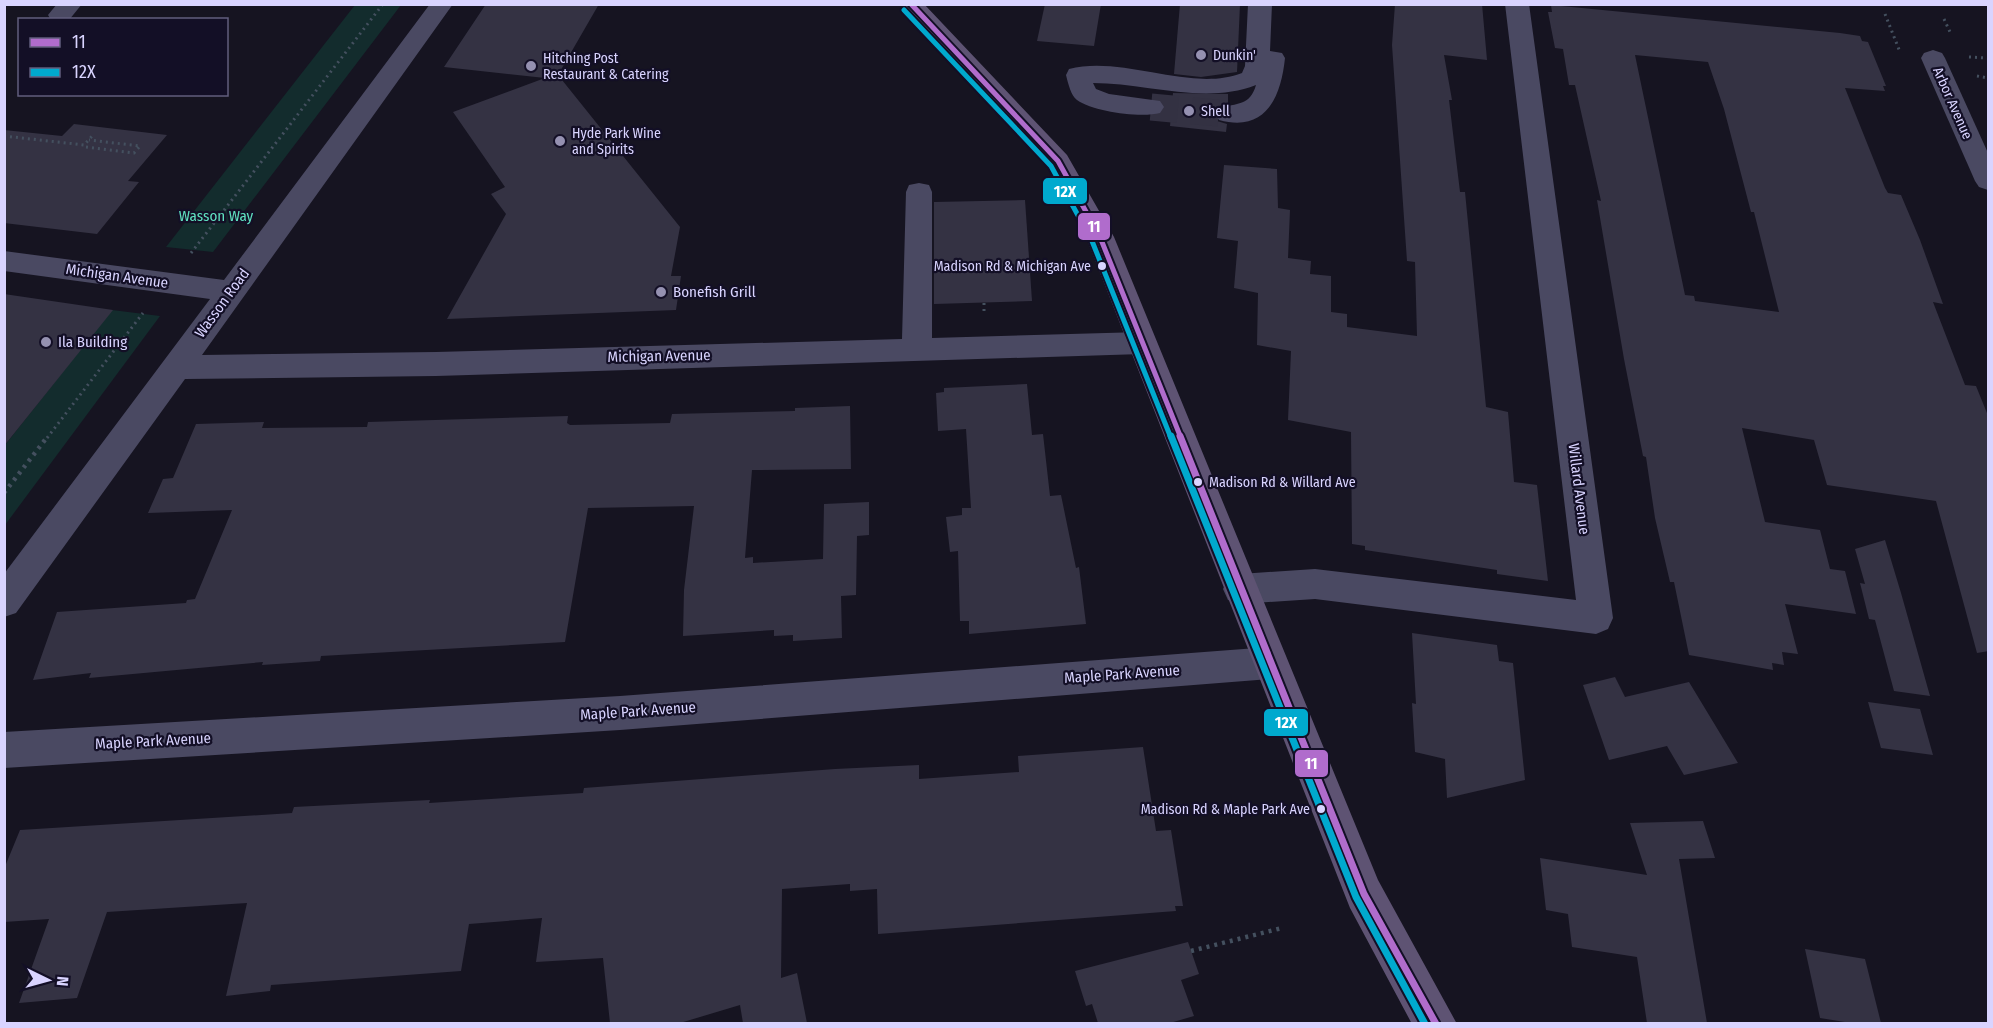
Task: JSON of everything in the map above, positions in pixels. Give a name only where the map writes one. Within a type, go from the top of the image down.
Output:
[{"type":"main road","points":[[911,4],[1058,161],[1100,237],[1364,894],[1436,1023]]},
{"type":"street","name":"Wasson Road","points":[[4,602],[442,4]]},
{"type":"street","points":[[1151,107],[1105,102],[1085,94],[1078,75],[1124,75],[1216,85],[1241,84],[1252,78],[1257,66],[1260,4]]},
{"type":"street","points":[[1228,114],[1245,115],[1255,108],[1270,89],[1277,4]]},
{"type":"street","name":"Willard Avenue","points":[[1240,589],[1314,584],[1596,618],[1517,4]]},
{"type":"street","name":"Arbor Avenue","points":[[1933,58],[1989,181]]},
{"type":"street","points":[[917,351],[919,192]]},
{"type":"street","name":"Michigan Avenue","points":[[4,261],[230,291]]},
{"type":"street","name":"Michigan Avenue","points":[[176,367],[436,364],[1142,343]]},
{"type":"street","name":"Maple Park Avenue","points":[[4,750],[620,712],[1270,663]]},
{"type":"path","points":[[4,493],[383,4]]},
{"type":"path","points":[[1885,14],[1900,52]]},
{"type":"path","points":[[1962,57],[1989,58]]},
{"type":"path","points":[[4,136],[84,146],[93,135]]},
{"type":"path","points":[[86,147],[134,153],[140,146],[89,140]]},
{"type":"path","points":[[1191,951],[1281,928]]},
{"type":"green space","name":"Wasson Way","points":[[355,5],[401,5],[213,252],[166,247]]},
{"type":"green space","points":[[112,310],[160,316],[5,525],[5,445]]},
{"type":"building","points":[[486,4],[599,4],[558,75],[680,227],[671,276],[681,276],[676,310],[447,319],[506,214],[491,194],[505,187],[453,112],[545,78],[444,67]]},
{"type":"building","points":[[1045,4],[1101,4],[1094,46],[1037,41]]},
{"type":"building","name":"Shell","points":[[1180,4],[1240,4],[1237,72],[1201,77],[1174,74]]},
{"type":"building","points":[[1395,4],[1482,4],[1487,60],[1444,55],[1452,100],[1449,100],[1460,192],[1465,192],[1486,407],[1508,412],[1514,482],[1537,485],[1548,581],[1497,574],[1497,570],[1365,550],[1365,546],[1352,544],[1351,432],[1288,420],[1291,351],[1257,345],[1258,293],[1234,288],[1238,241],[1217,238],[1224,165],[1277,169],[1278,208],[1290,210],[1288,258],[1311,261],[1310,274],[1331,276],[1331,312],[1347,314],[1347,327],[1417,336],[1415,262],[1407,261],[1392,45]]},
{"type":"building","points":[[1551,5],[1840,33],[1860,36],[1862,41],[1868,42],[1886,86],[1883,86],[1885,91],[1845,88],[1885,188],[1888,193],[1901,195],[1920,240],[1943,304],[1933,302],[1965,385],[1976,386],[1989,418],[1989,651],[1977,653],[1936,501],[1827,485],[1814,440],[1742,428],[1765,522],[1820,530],[1830,569],[1845,571],[1856,614],[1785,604],[1798,654],[1782,652],[1784,665],[1772,663],[1773,670],[1689,655],[1674,582],[1670,582],[1655,518],[1646,457],[1643,456],[1624,359],[1597,200],[1601,201],[1575,85],[1569,85],[1563,49],[1555,48],[1548,12],[1552,12]],"holes":[[[1635,55],[1708,62],[1724,109],[1751,212],[1754,212],[1779,312],[1695,301],[1694,296],[1685,295]]]},
{"type":"building","points":[[1173,93],[1228,94],[1228,104],[1218,106],[1213,113],[1217,121],[1227,124],[1226,132],[1170,126]]},
{"type":"building","points":[[74,124],[167,135],[128,181],[139,182],[97,234],[4,223],[4,130],[62,136]]},
{"type":"building","points":[[1025,200],[1032,301],[934,304],[934,202]]},
{"type":"building","name":"Ila Building","points":[[4,294],[113,310],[4,446]]},
{"type":"building","points":[[1027,384],[1032,435],[1043,434],[1050,496],[1061,495],[1076,568],[1079,567],[1086,624],[969,634],[969,621],[960,621],[958,551],[950,552],[946,517],[962,515],[962,508],[971,508],[966,429],[938,431],[936,393],[944,392],[944,388]]},
{"type":"building","points":[[850,406],[851,469],[752,470],[745,558],[753,557],[753,563],[823,559],[824,504],[869,502],[869,535],[857,536],[856,595],[841,596],[842,638],[793,641],[793,635],[774,636],[774,630],[683,636],[684,590],[694,506],[588,508],[565,642],[321,656],[320,661],[262,665],[263,662],[89,678],[91,673],[33,680],[57,612],[186,603],[187,600],[195,599],[232,510],[148,513],[163,479],[173,478],[196,424],[264,422],[262,428],[367,427],[368,422],[568,416],[567,423],[570,425],[670,423],[672,414],[795,411],[795,408]]},
{"type":"building","points":[[1885,540],[1930,696],[1894,691],[1875,620],[1869,619],[1860,583],[1865,584],[1855,549]]},
{"type":"building","points":[[1412,633],[1497,645],[1499,661],[1513,663],[1525,780],[1447,798],[1445,759],[1415,752],[1412,703],[1416,704]]},
{"type":"building","points":[[1615,677],[1625,697],[1689,682],[1738,763],[1684,775],[1667,746],[1609,760],[1583,685]]},
{"type":"building","points":[[1868,702],[1920,709],[1933,755],[1881,748]]},
{"type":"building","points":[[1143,747],[1156,831],[1171,830],[1183,906],[1175,906],[1176,911],[878,934],[877,889],[850,891],[850,884],[782,889],[781,978],[797,973],[807,1023],[743,1023],[740,1005],[680,1023],[610,1023],[603,958],[536,962],[542,918],[469,924],[461,971],[271,985],[270,991],[226,996],[247,903],[107,912],[77,998],[19,1003],[49,919],[4,922],[4,869],[20,830],[292,813],[294,807],[430,800],[429,803],[583,793],[584,788],[835,769],[919,765],[919,779],[1019,772],[1018,756]]},
{"type":"building","points":[[1703,821],[1715,858],[1679,859],[1707,1023],[1647,1023],[1637,957],[1572,947],[1568,914],[1546,910],[1540,858],[1647,875],[1630,823]]},
{"type":"building","points":[[1188,942],[1199,974],[1181,980],[1194,1016],[1170,1023],[1098,1023],[1092,1004],[1086,1006],[1075,971]]},
{"type":"building","points":[[1805,949],[1865,959],[1881,1023],[1851,1023],[1820,1018]]},
{"type":"tunnel","points":[[1151,107],[1228,114]]},
{"type":"transit line","name":"11","points":[[911,4],[1058,161],[1100,237],[1364,894],[1436,1024]]},
{"type":"transit line","name":"12X","points":[[904,10],[1051,166],[1092,241],[1356,897],[1425,1024]]},
{"type":"place","name":"Dunkin'","points":[[1201,55]]},
{"type":"place","name":"Hitching Post Restaurant & Catering","points":[[531,66]]},
{"type":"place","name":"Shell","points":[[1189,111]]},
{"type":"place","name":"Hyde Park Wine and Spirits","points":[[560,141]]},
{"type":"place","name":"Madison Rd & Michigan Ave","points":[[1102,266]]},
{"type":"place","name":"Bonefish Grill","points":[[661,292]]},
{"type":"place","name":"Ila Building","points":[[46,342]]},
{"type":"place","name":"Madison Rd & Willard Ave","points":[[1198,482]]},
{"type":"place","name":"Madison Rd & Maple Park Ave","points":[[1321,809]]}]
